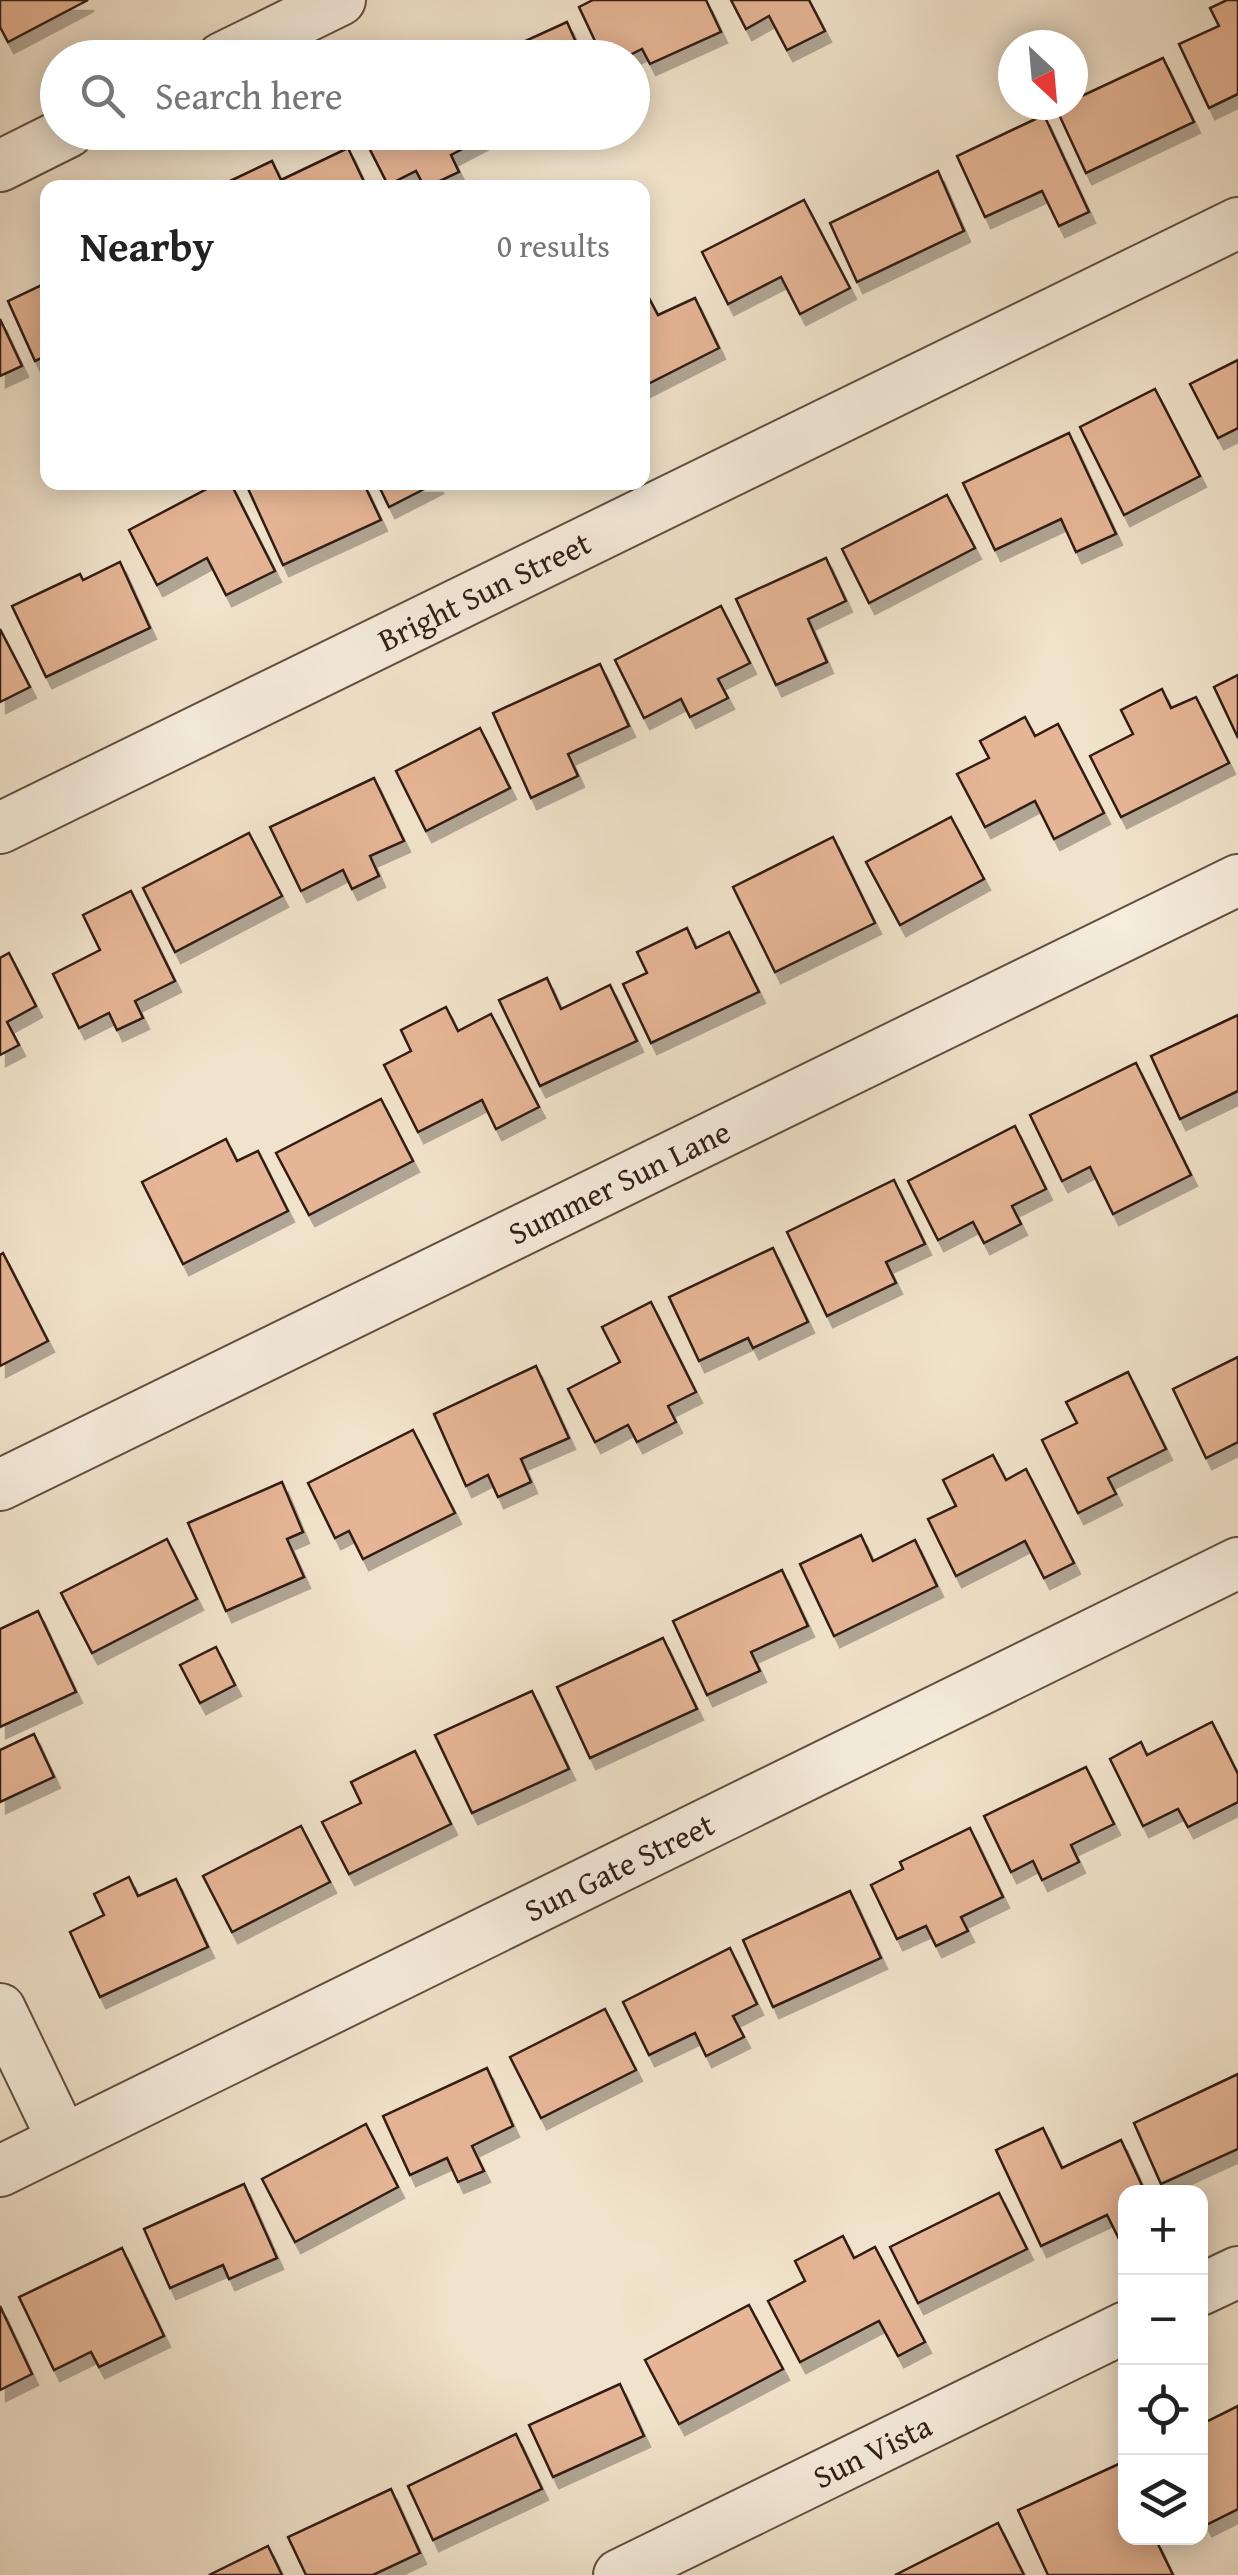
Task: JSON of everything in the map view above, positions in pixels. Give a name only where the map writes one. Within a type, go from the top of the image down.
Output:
[{"type":"street","points":[[259,40],[340,0]]},
{"type":"street","points":[[0,166],[40,146]]},
{"type":"street","name":"Bright Sun Street","points":[[0,828],[1238,223]]},
{"type":"street","name":"Summer Sun Lane","points":[[0,1485],[1238,880]]},
{"type":"street","name":"Sun Gate Street","points":[[0,2170],[1238,1562]]},
{"type":"street","points":[[0,2009],[63,2140]]},
{"type":"street","points":[[1208,2286],[1238,2272]]},
{"type":"street","name":"Sun Vista","points":[[619,2575],[1118,2331]]},
{"type":"building","points":[[0,0],[88,0],[8,42],[0,27]]},
{"type":"building","points":[[593,0],[706,0],[721,32],[650,64],[650,40],[595,40],[579,7]]},
{"type":"building","points":[[731,0],[809,0],[825,31],[787,50],[769,16],[746,29]]},
{"type":"building","points":[[1227,0],[1238,0],[1238,94],[1209,108],[1179,44],[1219,26],[1210,8]]},
{"type":"building","points":[[567,22],[575,40],[528,40]]},
{"type":"building","points":[[1163,58],[1194,122],[1086,173],[1062,120],[1088,120],[1088,93]]},
{"type":"building","points":[[1033,120],[1046,120],[1089,212],[1059,226],[1042,191],[985,217],[957,156]]},
{"type":"building","points":[[349,150],[363,180],[281,180]]},
{"type":"building","points":[[370,150],[461,150],[451,155],[459,172],[442,180],[421,180],[416,171],[398,180],[385,180]]},
{"type":"building","points":[[272,161],[281,180],[232,180]]},
{"type":"building","points":[[938,171],[964,231],[857,282],[830,223]]},
{"type":"building","points":[[804,200],[850,288],[800,314],[781,277],[728,304],[702,252]]},
{"type":"building","points":[[40,286],[40,359],[35,361],[8,301]]},
{"type":"building","points":[[695,298],[719,348],[650,383],[650,300],[658,315]]},
{"type":"building","points":[[0,319],[22,366],[0,376]]},
{"type":"building","points":[[1238,360],[1238,428],[1218,438],[1190,384]]},
{"type":"building","points":[[1155,389],[1200,476],[1124,515],[1080,427]]},
{"type":"building","points":[[1069,433],[1116,534],[1076,552],[1061,519],[995,550],[963,483]]},
{"type":"building","points":[[205,490],[234,490],[275,571],[226,595],[207,558],[157,585],[129,530]]},
{"type":"building","points":[[249,490],[367,490],[381,520],[283,565]]},
{"type":"building","points":[[381,490],[422,490],[389,507]]},
{"type":"building","points":[[947,495],[975,548],[869,603],[842,549]]},
{"type":"building","points":[[826,558],[846,601],[808,619],[827,662],[776,685],[736,599]]},
{"type":"building","points":[[120,562],[150,628],[46,677],[12,606],[80,574],[83,580]]},
{"type":"building","points":[[721,606],[750,663],[718,679],[728,698],[690,717],[681,699],[644,718],[615,660]]},
{"type":"building","points":[[0,629],[30,687],[0,702]]},
{"type":"building","points":[[600,664],[629,726],[568,754],[578,776],[531,798],[493,713]]},
{"type":"building","points":[[1238,675],[1238,738],[1214,687]]},
{"type":"building","points":[[1162,689],[1171,708],[1196,697],[1229,763],[1121,817],[1090,756],[1133,734],[1121,710]]},
{"type":"building","points":[[1025,717],[1035,736],[1058,724],[1104,813],[1054,839],[1035,801],[985,827],[957,774],[989,758],[980,741]]},
{"type":"building","points":[[480,728],[510,788],[426,831],[396,771]]},
{"type":"building","points":[[374,778],[404,841],[370,856],[379,876],[352,889],[343,870],[301,891],[270,827]]},
{"type":"building","points":[[951,817],[984,879],[900,925],[866,862]]},
{"type":"building","points":[[249,833],[282,896],[175,952],[143,888]]},
{"type":"building","points":[[833,837],[875,923],[775,972],[733,887]]},
{"type":"building","points":[[131,891],[175,981],[135,1001],[143,1018],[117,1030],[109,1013],[79,1028],[53,974],[100,950],[83,915]]},
{"type":"building","points":[[687,928],[696,948],[729,932],[759,992],[651,1043],[623,984],[647,973],[637,952]]},
{"type":"building","points":[[9,953],[36,1006],[7,1022],[19,1045],[0,1055],[0,958]]},
{"type":"building","points":[[547,978],[561,1009],[610,985],[637,1041],[540,1086],[499,1000]]},
{"type":"building","points":[[446,1007],[458,1031],[491,1014],[539,1107],[496,1129],[482,1100],[418,1132],[384,1065],[411,1051],[401,1030]]},
{"type":"building","points":[[1238,1015],[1238,1091],[1180,1119],[1151,1056]]},
{"type":"building","points":[[1136,1063],[1191,1175],[1113,1214],[1090,1167],[1062,1181],[1030,1115]]},
{"type":"building","points":[[381,1099],[413,1161],[309,1215],[276,1153]]},
{"type":"building","points":[[1015,1126],[1046,1189],[1012,1206],[1021,1224],[984,1243],[973,1222],[938,1240],[908,1181]]},
{"type":"building","points":[[226,1139],[237,1161],[258,1151],[288,1211],[183,1264],[142,1182]]},
{"type":"building","points":[[894,1180],[925,1244],[886,1262],[896,1283],[827,1316],[787,1232]]},
{"type":"building","points":[[773,1248],[808,1322],[753,1348],[748,1338],[699,1361],[669,1297]]},
{"type":"building","points":[[3,1253],[48,1341],[0,1366],[0,1255]]},
{"type":"building","points":[[651,1302],[696,1392],[668,1406],[676,1422],[637,1442],[628,1425],[595,1442],[568,1389],[620,1362],[602,1327]]},
{"type":"building","points":[[1238,1357],[1238,1442],[1206,1458],[1173,1389]]},
{"type":"building","points":[[536,1366],[569,1438],[521,1459],[531,1482],[498,1497],[488,1475],[466,1486],[434,1414]]},
{"type":"building","points":[[1128,1372],[1166,1449],[1108,1478],[1116,1494],[1078,1513],[1042,1440],[1077,1423],[1066,1402]]},
{"type":"building","points":[[413,1430],[455,1513],[363,1559],[349,1531],[335,1538],[308,1483]]},
{"type":"building","points":[[993,1455],[1006,1480],[1026,1469],[1074,1563],[1044,1578],[1025,1541],[956,1576],[928,1519],[956,1506],[943,1480]]},
{"type":"building","points":[[282,1482],[303,1532],[287,1539],[304,1577],[226,1611],[188,1523]]},
{"type":"building","points":[[861,1535],[873,1561],[915,1540],[937,1586],[834,1636],[800,1564]]},
{"type":"building","points":[[167,1539],[197,1599],[92,1653],[61,1593]]},
{"type":"building","points":[[782,1570],[808,1626],[751,1652],[760,1671],[707,1695],[673,1621]]},
{"type":"building","points":[[38,1611],[76,1692],[0,1727],[0,1629]]},
{"type":"building","points":[[663,1638],[697,1709],[590,1758],[557,1687]]},
{"type":"building","points":[[216,1647],[235,1685],[200,1703],[180,1665]]},
{"type":"building","points":[[532,1691],[569,1769],[472,1813],[435,1735]]},
{"type":"building","points":[[1212,1722],[1238,1774],[1238,1802],[1188,1827],[1178,1809],[1143,1826],[1110,1759],[1141,1742],[1147,1755]]},
{"type":"building","points":[[34,1734],[54,1777],[0,1802],[0,1750]]},
{"type":"building","points":[[415,1751],[451,1824],[349,1874],[322,1822],[361,1803],[351,1782]]},
{"type":"building","points":[[1086,1767],[1114,1824],[1071,1845],[1079,1862],[1042,1880],[1033,1861],[1011,1872],[984,1816]]},
{"type":"building","points":[[301,1826],[330,1882],[232,1932],[203,1876]]},
{"type":"building","points":[[970,1828],[1003,1897],[961,1917],[968,1931],[936,1946],[926,1926],[897,1939],[871,1885],[903,1869],[900,1862]]},
{"type":"building","points":[[129,1877],[138,1896],[176,1879],[208,1947],[100,1997],[70,1932],[104,1915],[94,1894]]},
{"type":"building","points":[[850,1891],[881,1958],[773,2007],[743,1940]]},
{"type":"building","points":[[730,1948],[757,2004],[733,2016],[744,2037],[706,2056],[695,2033],[649,2055],[623,2002]]},
{"type":"building","points":[[605,2009],[636,2070],[541,2118],[510,2057]]},
{"type":"building","points":[[487,2068],[513,2126],[472,2146],[484,2171],[458,2182],[447,2158],[410,2175],[383,2116]]},
{"type":"building","points":[[1238,2074],[1238,2149],[1161,2184],[1134,2123]]},
{"type":"building","points":[[366,2124],[398,2187],[295,2242],[262,2179]]},
{"type":"building","points":[[1043,2128],[1062,2168],[1121,2140],[1142,2185],[1118,2185],[1118,2237],[1107,2215],[1041,2246],[996,2150]]},
{"type":"building","points":[[244,2184],[277,2258],[229,2279],[223,2265],[170,2288],[144,2229]]},
{"type":"building","points":[[999,2193],[1027,2249],[918,2303],[890,2247]]},
{"type":"building","points":[[843,2236],[854,2258],[875,2247],[925,2342],[898,2356],[879,2321],[800,2362],[768,2301],[805,2281],[795,2261]]},
{"type":"building","points":[[122,2248],[164,2336],[99,2367],[91,2352],[54,2370],[19,2297]]},
{"type":"building","points":[[749,2305],[783,2369],[679,2424],[645,2360]]},
{"type":"building","points":[[0,2306],[32,2374],[0,2390]]},
{"type":"building","points":[[620,2384],[644,2436],[553,2477],[529,2425]]},
{"type":"building","points":[[1238,2406],[1238,2509],[1208,2524],[1208,2455],[1208,2421]]},
{"type":"building","points":[[516,2434],[542,2489],[433,2540],[408,2486]]},
{"type":"building","points":[[1118,2464],[1118,2545],[1158,2545],[1173,2575],[1048,2575],[1018,2510]]},
{"type":"building","points":[[391,2489],[420,2553],[373,2575],[306,2575],[288,2537]]},
{"type":"building","points":[[998,2523],[1024,2575],[895,2575]]},
{"type":"building","points":[[268,2546],[282,2575],[209,2575]]}]
